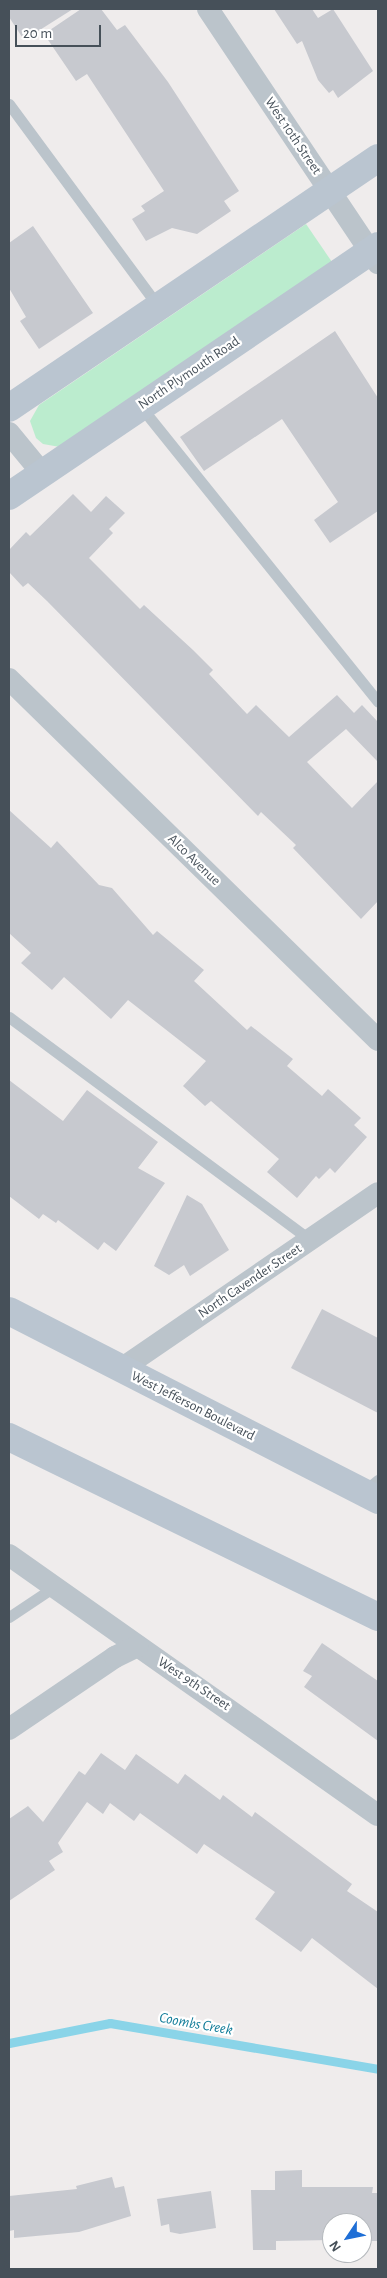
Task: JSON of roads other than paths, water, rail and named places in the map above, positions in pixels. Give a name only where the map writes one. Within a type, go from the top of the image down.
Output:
[{"type":"street","name":"West 10th Street","points":[[208,9],[332,192],[376,253]]},
{"type":"street","points":[[9,408],[158,306],[332,192],[378,158]]},
{"type":"street","name":"North Plymouth Road","points":[[9,496],[140,406],[376,253]]},
{"type":"street","points":[[9,433],[42,473]]},
{"type":"street","name":"Alco Avenue","points":[[9,679],[378,1040]]},
{"type":"street","name":"North Cavender Street","points":[[121,1369],[378,1193]]},
{"type":"street","name":"West Jefferson Boulevard","points":[[10,1316],[373,1491]]},
{"type":"street","points":[[9,1436],[378,1617]]},
{"type":"street","name":"West 9th Street","points":[[9,1555],[378,1815]]},
{"type":"street","points":[[9,1728],[115,1656],[138,1646]]},
{"type":"lane","points":[[9,104],[158,306]]},
{"type":"lane","points":[[140,406],[378,702]]},
{"type":"lane","points":[[9,1017],[310,1240]]},
{"type":"lane","points":[[9,1618],[54,1587]]},
{"type":"waterway","name":"Coombs Creek","points":[[9,2043],[110,2023],[378,2069]]}]
